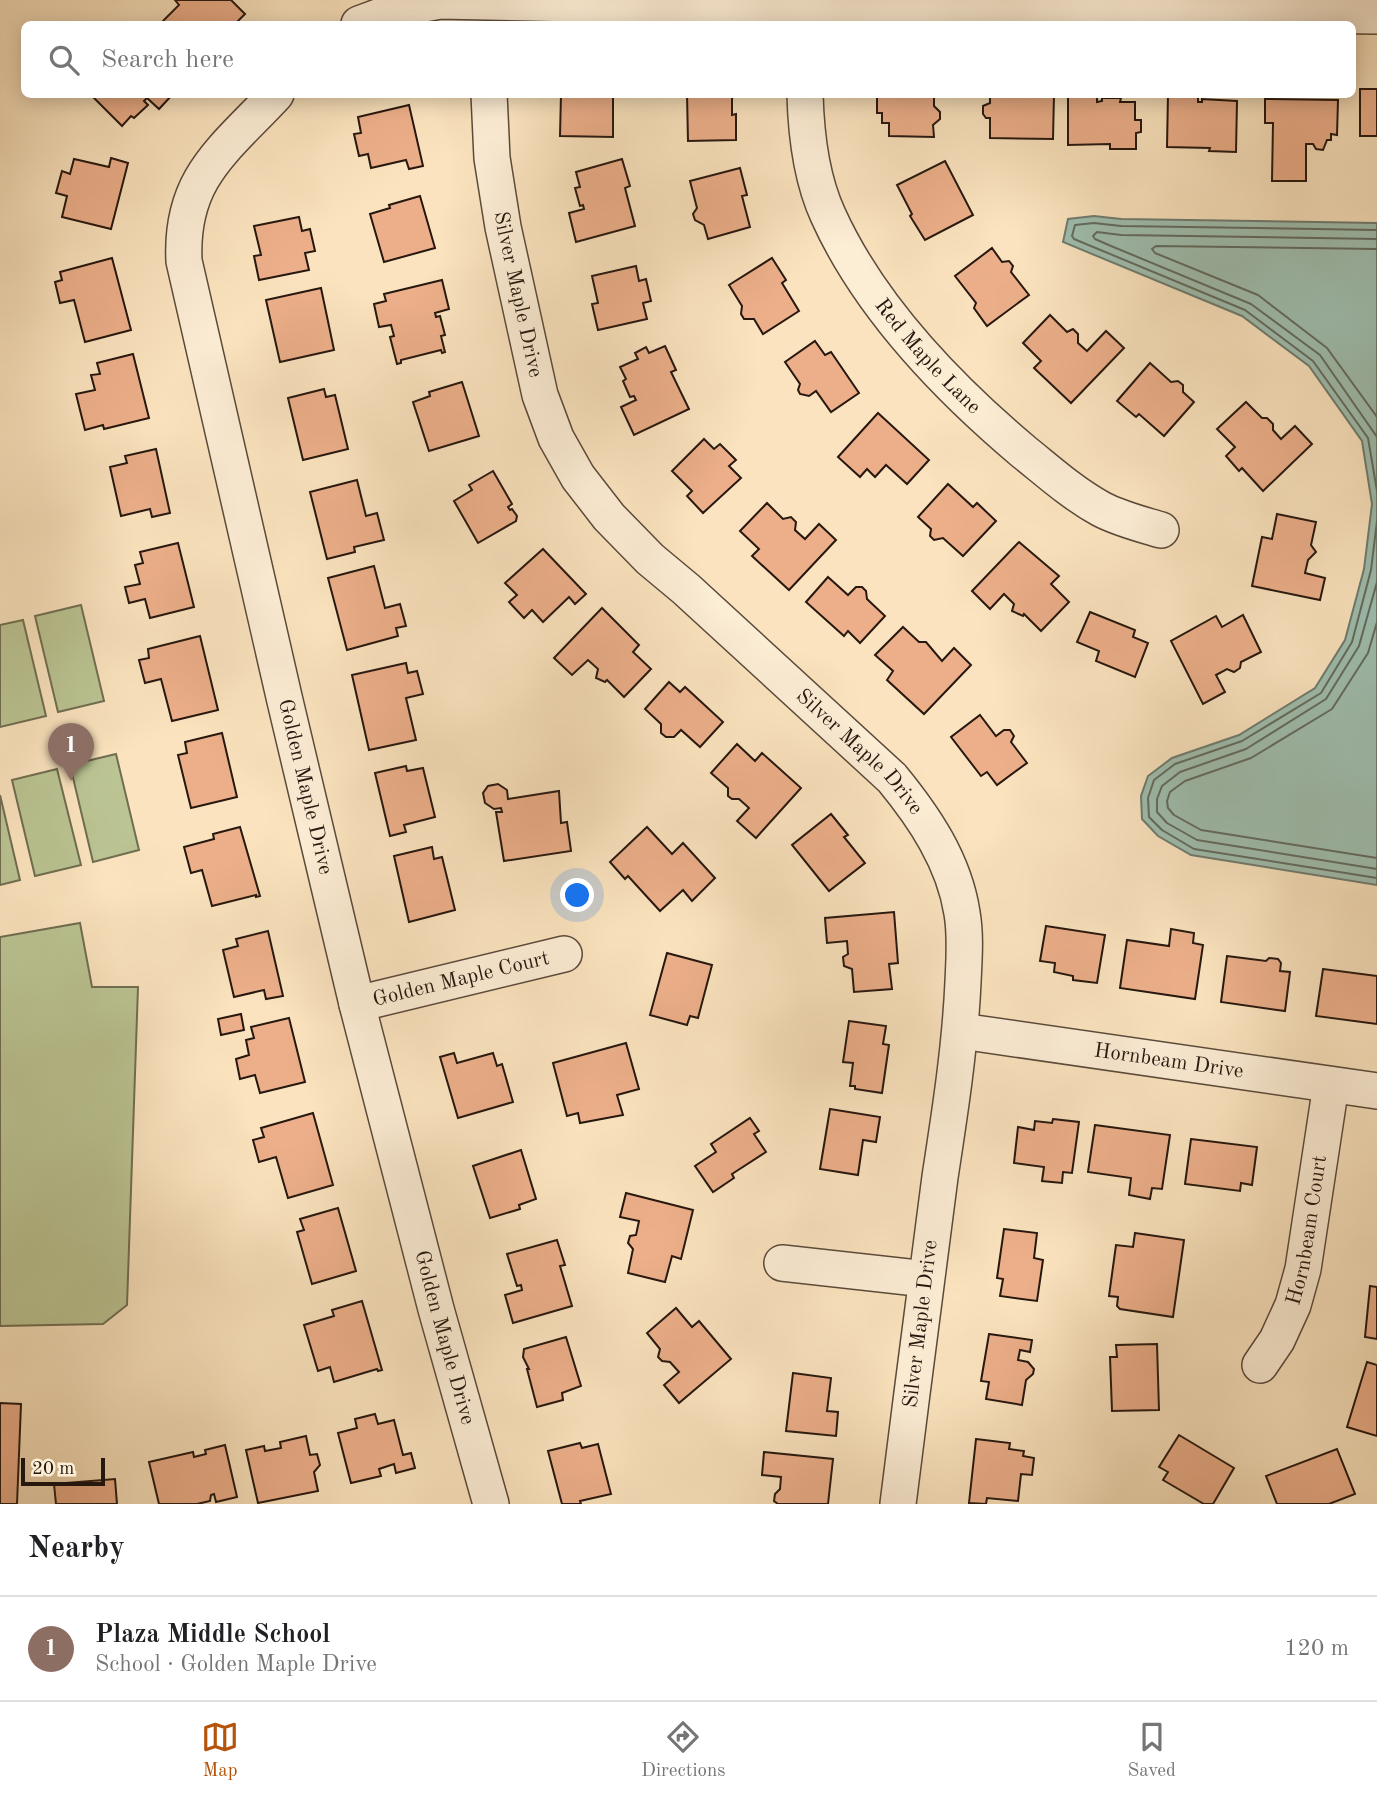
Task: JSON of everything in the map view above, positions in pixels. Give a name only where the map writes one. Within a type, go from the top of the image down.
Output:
[{"type":"street","points":[[367,21],[402,8],[440,1],[492,13],[811,17],[1377,16]]},
{"type":"street","name":"Golden Maple Drive","points":[[272,98],[209,166],[196,186],[186,214],[184,261],[357,1004],[436,1309],[491,1504]]},
{"type":"street","name":"Silver Maple Drive","points":[[489,98],[492,158],[503,228],[540,395],[556,438],[578,477],[609,517],[650,559],[892,778],[919,810],[936,839],[950,870],[962,911],[965,941],[961,1031],[898,1504]]},
{"type":"street","name":"Red Maple Lane","points":[[805,98],[806,122],[814,169],[828,214],[862,274],[902,331],[944,378],[995,428],[1068,489],[1131,522],[1161,530]]},
{"type":"street","name":"Golden Maple Court","points":[[357,1004],[564,954]]},
{"type":"street","name":"Hornbeam Drive","points":[[961,1031],[1377,1091]]},
{"type":"street","name":"Hornbeam Court","points":[[1260,1365],[1277,1340],[1293,1306],[1303,1269],[1331,1085]]},
{"type":"street","points":[[782,1263],[926,1279]]},
{"type":"green space","points":[[81,605],[104,701],[58,712],[35,616]]},
{"type":"green space","points":[[23,620],[46,716],[0,727],[0,625]]},
{"type":"green space","points":[[116,754],[139,850],[93,862],[70,765]]},
{"type":"green space","points":[[57,769],[81,865],[35,876],[12,780]]},
{"type":"green space","points":[[0,795],[20,880],[0,885]]},
{"type":"green space","points":[[80,923],[92,987],[138,987],[127,1305],[103,1324],[0,1326],[0,937]]},
{"type":"water","points":[[1094,216],[1121,219],[1377,223],[1377,885],[1191,855],[1158,836],[1142,819],[1141,796],[1148,776],[1172,758],[1239,735],[1315,688],[1345,640],[1364,569],[1372,504],[1362,441],[1309,366],[1242,316],[1063,242],[1068,219]]},
{"type":"building","points":[[175,0],[231,0],[245,14],[238,21],[163,21],[179,5]]},
{"type":"building","points":[[1360,89],[1377,89],[1377,136],[1360,136]]},
{"type":"building","points":[[94,98],[147,98],[144,101],[148,105],[134,118],[131,116],[122,126]]},
{"type":"building","points":[[147,98],[169,98],[159,109]]},
{"type":"building","points":[[561,98],[613,98],[613,137],[560,136]]},
{"type":"building","points":[[687,98],[732,98],[732,115],[736,114],[736,140],[688,141]]},
{"type":"building","points":[[877,98],[934,98],[934,106],[940,112],[940,119],[933,125],[934,137],[889,136],[889,123],[882,123],[882,113],[877,113]]},
{"type":"building","points":[[990,98],[1054,98],[1053,139],[990,138],[990,118],[983,114],[983,106],[990,103]]},
{"type":"building","points":[[1068,98],[1097,98],[1097,102],[1102,101],[1102,98],[1121,98],[1120,102],[1135,102],[1135,120],[1141,120],[1141,132],[1136,133],[1136,149],[1110,149],[1110,144],[1068,145]]},
{"type":"building","points":[[1168,98],[1198,98],[1198,102],[1202,102],[1202,99],[1237,101],[1236,152],[1209,151],[1210,148],[1167,147]]},
{"type":"building","points":[[1265,99],[1338,100],[1337,135],[1331,134],[1331,140],[1327,140],[1323,150],[1316,149],[1313,144],[1306,144],[1306,181],[1272,181],[1273,123],[1265,123]]},
{"type":"building","points":[[409,105],[423,166],[409,169],[406,160],[371,168],[368,154],[359,156],[354,134],[361,133],[358,117]]},
{"type":"building","points":[[111,158],[128,163],[111,229],[62,217],[67,196],[56,193],[62,171],[70,174],[74,159],[109,167]]},
{"type":"building","points":[[622,159],[630,186],[625,188],[635,226],[576,242],[569,213],[584,209],[583,205],[580,206],[575,188],[580,187],[576,172]]},
{"type":"building","points":[[945,161],[973,215],[925,240],[910,216],[912,214],[897,185]]},
{"type":"building","points":[[740,168],[747,195],[742,196],[750,227],[708,239],[704,225],[695,220],[693,214],[697,208],[690,181]]},
{"type":"building","points":[[420,196],[435,248],[384,262],[370,214]]},
{"type":"building","points":[[299,217],[302,231],[310,229],[315,251],[305,253],[309,270],[259,280],[254,256],[261,255],[254,226]]},
{"type":"building","points":[[992,248],[1002,262],[1009,261],[1013,266],[1011,272],[1029,295],[987,326],[974,308],[976,303],[955,276]]},
{"type":"building","points":[[112,258],[131,330],[85,342],[74,300],[60,303],[55,282],[62,280],[60,272]]},
{"type":"building","points":[[772,258],[786,280],[782,283],[799,311],[763,334],[754,319],[744,319],[741,314],[742,306],[729,285]]},
{"type":"building","points":[[636,266],[639,281],[646,279],[651,301],[643,303],[647,319],[598,330],[592,304],[598,303],[592,276]]},
{"type":"building","points":[[442,280],[449,309],[435,313],[436,317],[440,316],[445,335],[441,336],[445,352],[442,353],[441,350],[401,360],[401,363],[397,364],[390,337],[394,336],[391,325],[379,327],[374,304],[386,301],[384,294]]},
{"type":"building","points":[[321,288],[334,350],[280,362],[266,300]]},
{"type":"building","points":[[1050,315],[1067,332],[1073,329],[1078,334],[1078,343],[1087,351],[1106,331],[1124,348],[1071,403],[1034,368],[1041,361],[1023,343]]},
{"type":"building","points":[[815,341],[825,355],[831,352],[859,393],[831,412],[816,391],[809,396],[800,394],[800,384],[785,362]]},
{"type":"building","points":[[665,346],[676,370],[671,372],[689,409],[634,435],[621,407],[636,400],[634,396],[630,397],[620,367],[638,359],[635,353],[646,347],[649,353]]},
{"type":"building","points":[[133,354],[149,418],[104,429],[103,425],[85,430],[76,394],[95,390],[91,375],[100,374],[97,363]]},
{"type":"building","points":[[1150,363],[1171,382],[1178,381],[1183,385],[1183,392],[1194,402],[1164,436],[1139,414],[1136,417],[1117,401]]},
{"type":"building","points":[[462,382],[479,436],[429,451],[413,402],[430,396],[429,392]]},
{"type":"building","points":[[324,389],[326,397],[335,395],[348,449],[303,460],[288,398]]},
{"type":"building","points":[[1246,402],[1262,418],[1267,418],[1273,424],[1273,430],[1281,439],[1295,426],[1312,444],[1263,491],[1242,468],[1239,471],[1226,456],[1235,447],[1217,429]]},
{"type":"building","points":[[878,413],[929,460],[907,484],[886,465],[875,477],[867,469],[860,477],[838,457]]},
{"type":"building","points":[[704,439],[714,449],[720,444],[736,460],[729,466],[741,478],[703,513],[687,496],[692,491],[672,471]]},
{"type":"building","points":[[156,449],[170,513],[152,517],[150,509],[121,516],[110,467],[127,463],[125,456]]},
{"type":"building","points":[[493,471],[512,504],[508,507],[517,516],[516,521],[478,543],[454,501],[472,490],[469,485]]},
{"type":"building","points":[[357,480],[366,516],[377,513],[384,540],[354,547],[355,552],[327,559],[310,492]]},
{"type":"building","points":[[948,484],[973,507],[977,503],[996,521],[963,556],[943,538],[934,540],[930,536],[931,529],[918,517]]},
{"type":"building","points":[[767,503],[783,519],[791,517],[796,522],[795,530],[805,539],[819,524],[836,540],[789,590],[752,556],[759,549],[740,531]]},
{"type":"building","points":[[1277,514],[1316,522],[1311,545],[1316,552],[1308,560],[1305,573],[1325,578],[1320,600],[1252,586],[1262,537],[1272,539]]},
{"type":"building","points":[[1019,542],[1059,576],[1051,584],[1069,602],[1041,631],[1024,614],[1023,616],[1012,611],[1014,604],[1004,594],[990,609],[972,591]]},
{"type":"building","points":[[178,543],[194,607],[150,618],[145,599],[129,603],[125,587],[140,584],[135,565],[143,563],[140,552]]},
{"type":"building","points":[[543,549],[586,594],[575,604],[569,597],[543,622],[532,610],[524,618],[509,602],[517,595],[505,583]]},
{"type":"building","points":[[374,566],[385,608],[400,604],[406,626],[396,628],[398,636],[347,650],[328,578]]},
{"type":"building","points":[[828,577],[848,595],[856,587],[862,587],[866,591],[867,599],[885,616],[860,643],[848,631],[844,636],[806,602]]},
{"type":"building","points":[[602,608],[639,645],[633,652],[651,669],[624,697],[607,680],[605,682],[596,678],[598,669],[588,660],[572,675],[554,658]]},
{"type":"building","points":[[1090,612],[1135,630],[1133,637],[1148,643],[1135,677],[1096,661],[1099,651],[1077,642]]},
{"type":"building","points":[[1243,615],[1261,652],[1241,662],[1240,668],[1234,672],[1227,669],[1216,675],[1225,692],[1203,704],[1171,641],[1216,616],[1222,627]]},
{"type":"building","points":[[903,627],[919,642],[926,642],[942,661],[954,648],[971,665],[924,714],[887,680],[893,671],[875,655]]},
{"type":"building","points":[[200,636],[218,710],[172,721],[161,679],[145,683],[139,660],[149,658],[148,649]]},
{"type":"building","points":[[406,663],[408,673],[417,671],[423,694],[406,698],[416,740],[369,750],[352,675]]},
{"type":"building","points":[[669,682],[680,692],[685,687],[723,722],[700,747],[681,730],[674,737],[666,737],[661,733],[661,724],[645,709]]},
{"type":"building","points":[[980,715],[996,736],[1004,730],[1010,730],[1014,736],[1011,742],[1027,763],[997,785],[987,772],[981,776],[951,737]]},
{"type":"building","points":[[222,733],[237,797],[191,808],[178,755],[187,753],[185,742]]},
{"type":"building","points":[[737,744],[755,761],[762,753],[801,788],[756,838],[737,821],[749,808],[739,799],[728,796],[728,788],[711,773]]},
{"type":"building","points":[[406,766],[407,771],[423,768],[435,817],[404,825],[406,832],[390,836],[375,773]]},
{"type":"building","points":[[498,784],[507,790],[508,799],[559,791],[561,823],[567,822],[571,851],[504,861],[496,812],[502,812],[501,808],[494,809],[485,803],[483,793],[488,786]]},
{"type":"building","points":[[831,814],[848,835],[844,837],[865,863],[829,891],[792,845]]},
{"type":"building","points":[[240,827],[260,896],[212,906],[202,870],[191,873],[184,847],[214,839],[213,834]]},
{"type":"building","points":[[647,827],[672,854],[683,843],[715,878],[692,901],[683,890],[660,911],[628,876],[625,879],[610,862]]},
{"type":"building","points":[[432,847],[434,859],[442,857],[455,910],[409,922],[394,856]]},
{"type":"building","points":[[894,912],[898,963],[889,964],[892,989],[854,992],[852,969],[844,966],[843,957],[848,954],[847,941],[827,943],[825,918]]},
{"type":"building","points":[[1046,926],[1105,935],[1097,983],[1073,980],[1073,976],[1054,972],[1055,963],[1040,961]]},
{"type":"building","points":[[1171,929],[1194,933],[1193,943],[1203,945],[1195,999],[1120,988],[1127,940],[1169,946]]},
{"type":"building","points":[[268,931],[283,996],[266,999],[264,990],[234,997],[223,950],[238,946],[236,939]]},
{"type":"building","points":[[667,953],[712,965],[698,1018],[690,1016],[687,1025],[650,1015]]},
{"type":"building","points":[[1227,956],[1266,961],[1269,958],[1278,959],[1281,963],[1280,971],[1290,972],[1285,1011],[1221,1002]]},
{"type":"building","points":[[1323,969],[1377,976],[1377,1024],[1316,1016]]},
{"type":"building","points":[[241,1014],[244,1030],[221,1035],[218,1019]]},
{"type":"building","points":[[289,1018],[305,1082],[260,1093],[255,1075],[240,1079],[236,1059],[249,1055],[246,1040],[254,1038],[251,1027]]},
{"type":"building","points":[[849,1021],[886,1026],[883,1044],[889,1045],[882,1093],[850,1086],[853,1063],[843,1062]]},
{"type":"building","points":[[626,1043],[639,1089],[617,1095],[623,1115],[580,1123],[578,1113],[567,1116],[553,1063]]},
{"type":"building","points":[[454,1053],[457,1063],[493,1053],[497,1066],[502,1064],[513,1102],[458,1118],[440,1057]]},
{"type":"building","points":[[830,1109],[880,1117],[876,1142],[863,1140],[858,1175],[820,1169]]},
{"type":"building","points":[[313,1113],[333,1185],[288,1198],[276,1157],[259,1162],[253,1140],[264,1137],[261,1128]]},
{"type":"building","points":[[750,1118],[759,1131],[754,1134],[766,1152],[732,1174],[734,1178],[713,1192],[695,1166],[716,1152],[711,1144]]},
{"type":"building","points":[[1053,1119],[1079,1122],[1072,1173],[1063,1172],[1062,1183],[1042,1181],[1044,1167],[1014,1163],[1018,1127],[1034,1130],[1035,1121],[1052,1123]]},
{"type":"building","points":[[1095,1125],[1170,1135],[1162,1189],[1152,1188],[1150,1199],[1129,1195],[1131,1178],[1088,1172]]},
{"type":"building","points":[[1191,1139],[1257,1147],[1252,1185],[1241,1183],[1240,1191],[1185,1184]]},
{"type":"building","points":[[521,1150],[536,1199],[519,1205],[520,1209],[490,1218],[473,1166]]},
{"type":"building","points":[[626,1193],[693,1210],[681,1259],[672,1256],[665,1282],[628,1273],[633,1249],[628,1243],[630,1236],[636,1235],[639,1221],[620,1217]]},
{"type":"building","points":[[338,1208],[356,1271],[312,1284],[297,1232],[304,1230],[300,1219]]},
{"type":"building","points":[[1004,1229],[1037,1233],[1034,1258],[1043,1260],[1037,1301],[1000,1296],[1003,1279],[997,1278]]},
{"type":"building","points":[[1135,1233],[1184,1240],[1173,1317],[1120,1309],[1117,1306],[1118,1297],[1109,1296],[1116,1245],[1133,1247]]},
{"type":"building","points":[[557,1240],[565,1265],[560,1266],[572,1306],[513,1323],[505,1295],[522,1290],[521,1285],[517,1286],[507,1254]]},
{"type":"building","points":[[1370,1286],[1377,1287],[1377,1339],[1365,1337]]},
{"type":"building","points":[[362,1301],[382,1370],[377,1369],[334,1382],[330,1367],[318,1371],[304,1325],[334,1316],[332,1310]]},
{"type":"building","points":[[676,1308],[692,1327],[699,1321],[731,1359],[679,1403],[664,1385],[679,1372],[670,1362],[662,1361],[658,1357],[660,1349],[647,1333]]},
{"type":"building","points":[[989,1334],[1032,1340],[1030,1352],[1020,1350],[1018,1360],[1028,1362],[1034,1369],[1033,1374],[1026,1380],[1022,1405],[986,1399],[989,1382],[981,1381]]},
{"type":"building","points":[[566,1337],[581,1386],[562,1393],[563,1400],[537,1407],[529,1369],[523,1357],[524,1349]]},
{"type":"building","points":[[1157,1344],[1159,1410],[1112,1411],[1110,1357],[1117,1357],[1116,1345]]},
{"type":"building","points":[[1367,1362],[1377,1365],[1377,1436],[1347,1427]]},
{"type":"building","points":[[793,1373],[831,1378],[827,1411],[838,1412],[836,1436],[786,1431]]},
{"type":"building","points":[[0,1403],[21,1404],[17,1504],[0,1504]]},
{"type":"building","points":[[375,1414],[378,1424],[394,1420],[403,1455],[411,1453],[415,1468],[396,1473],[394,1464],[379,1469],[381,1476],[351,1483],[338,1433],[357,1428],[355,1419]]},
{"type":"building","points":[[1179,1435],[1234,1468],[1213,1504],[1204,1504],[1163,1480],[1168,1472],[1159,1467]]},
{"type":"building","points":[[306,1436],[310,1455],[317,1454],[320,1465],[314,1472],[318,1491],[258,1503],[246,1450],[264,1446],[265,1451],[281,1448],[280,1442]]},
{"type":"building","points":[[976,1439],[1010,1443],[1009,1449],[1024,1451],[1023,1456],[1034,1458],[1032,1475],[1021,1474],[1018,1501],[987,1498],[986,1504],[969,1503]]},
{"type":"building","points":[[580,1443],[582,1448],[598,1444],[611,1494],[580,1501],[581,1504],[562,1504],[548,1451]]},
{"type":"building","points":[[225,1445],[237,1497],[216,1502],[214,1494],[211,1495],[210,1501],[197,1504],[159,1504],[149,1462],[193,1452],[194,1457],[206,1454],[205,1450]]},
{"type":"building","points":[[1337,1449],[1355,1494],[1329,1504],[1277,1504],[1266,1476]]},
{"type":"building","points":[[764,1452],[833,1459],[828,1504],[778,1504],[774,1501],[775,1494],[780,1489],[781,1477],[762,1475]]},
{"type":"building","points":[[115,1479],[117,1504],[56,1504],[54,1484]]},
{"type":"place","name":"Plaza Middle School","points":[[71,781]]}]
